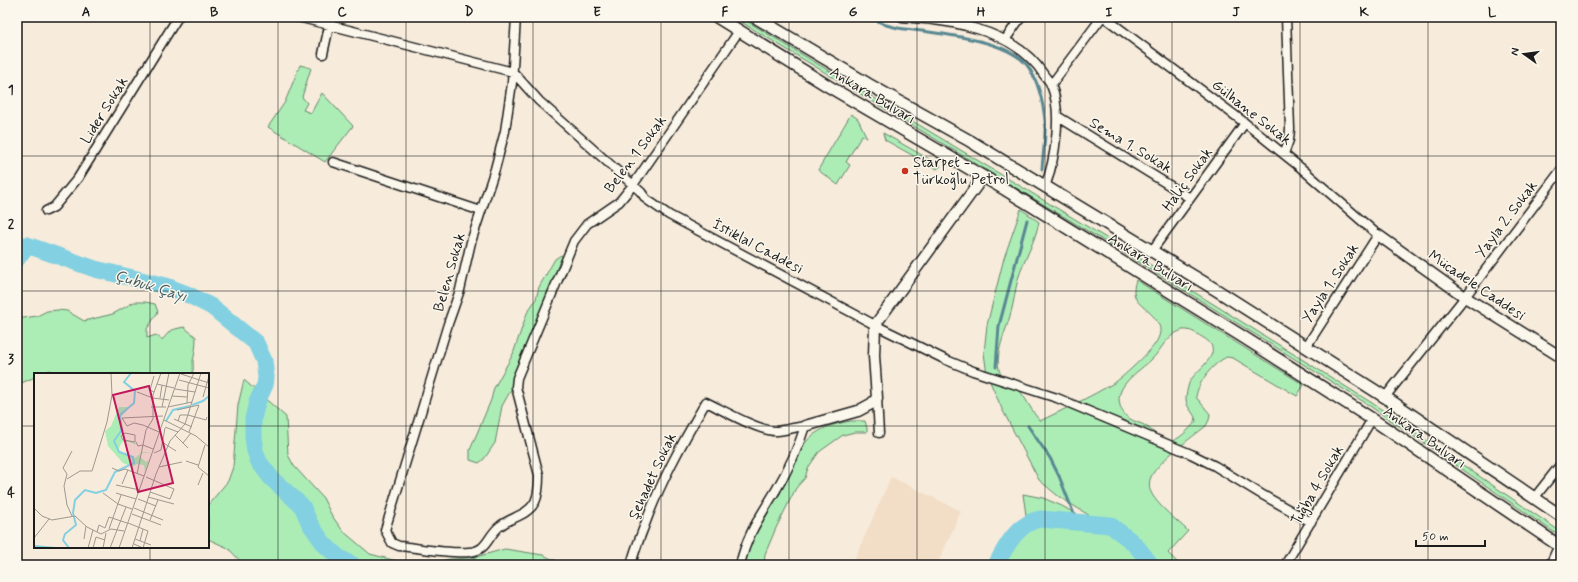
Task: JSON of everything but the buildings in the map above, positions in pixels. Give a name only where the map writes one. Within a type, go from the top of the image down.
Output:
[{"type":"main road","name":"Ankara Bulvarı","points":[[717,17],[828,86],[982,176],[1226,326],[1372,418],[1560,546]]},
{"type":"main road","name":"Ankara Bulvarı","points":[[755,17],[868,84],[970,141],[1306,347],[1385,397],[1561,516]]},
{"type":"street","name":"Lider Sokak","points":[[46,211],[54,206],[78,178],[178,17]]},
{"type":"street","points":[[298,17],[513,72]]},
{"type":"street","points":[[323,54],[331,17]]},
{"type":"street","name":"Belen Sokak","points":[[385,530],[448,324],[460,290],[471,242],[493,176],[505,131],[513,72],[516,17]]},
{"type":"street","points":[[902,17],[944,21],[967,26],[1005,40],[1016,46],[1029,56],[1039,67],[1051,85],[1057,116],[1055,151],[1045,187]]},
{"type":"street","points":[[1005,40],[1021,17]]},
{"type":"street","points":[[1051,85],[1103,17]]},
{"type":"street","name":"Gülhane Sokak","points":[[1103,17],[1245,123],[1284,154],[1378,235]]},
{"type":"street","points":[[1284,154],[1289,140],[1290,129],[1286,17]]},
{"type":"street","name":"Belen 1 Sokak","points":[[385,530],[392,543],[399,546],[469,552],[478,550],[485,546],[491,535],[499,526],[526,513],[535,502],[539,486],[539,475],[516,388],[517,378],[574,241],[587,224],[619,202],[633,186],[739,31]]},
{"type":"street","name":"İstiklal Caddesi","points":[[513,72],[539,101],[641,192],[646,199],[669,215],[875,325],[944,359],[973,371],[1057,398],[1191,454],[1215,466],[1311,522]]},
{"type":"street","name":"Sema 1. Sokak","points":[[1057,116],[1190,198]]},
{"type":"street","name":"Haliç Sokak","points":[[1151,252],[1245,123]]},
{"type":"street","points":[[333,162],[481,211]]},
{"type":"street","name":"Yayla 2. Sokak","points":[[1385,397],[1465,297],[1561,170]]},
{"type":"street","points":[[879,433],[874,356],[875,325],[982,176]]},
{"type":"street","name":"Mücadele Caddesi","points":[[1378,235],[1465,297],[1561,357]]},
{"type":"street","name":"Yayla 1. Sokak","points":[[1306,347],[1378,235]]},
{"type":"street","points":[[740,565],[744,546],[755,524],[786,472],[798,448],[805,426],[858,411],[871,404],[877,398]]},
{"type":"street","name":"Şehadet Sokak","points":[[631,565],[651,508],[666,473],[680,445],[706,402],[748,422],[776,431],[805,426]]},
{"type":"street","name":"Tuğba 4 Sokak","points":[[1285,565],[1372,418]]},
{"type":"street","points":[[1535,498],[1561,464]]},
{"type":"street","points":[[1550,565],[1560,546]]},
{"type":"shaded area","points":[[891,477],[961,511],[937,565],[852,565]]},
{"type":"green space","points":[[733,17],[740,17],[1141,259],[1372,403],[1561,532],[1561,537],[1364,402],[1124,253]]},
{"type":"green space","points":[[300,65],[311,68],[302,97],[307,103],[303,110],[311,113],[322,93],[353,126],[325,162],[268,127],[285,102]]},
{"type":"green space","points":[[851,114],[858,119],[867,138],[862,135],[846,162],[850,165],[838,185],[818,170]]},
{"type":"green space","points":[[883,133],[941,166],[937,169],[885,140]]},
{"type":"green space","points":[[1021,209],[1039,222],[1035,237],[1018,279],[998,360],[1001,375],[1020,391],[1040,421],[1114,383],[1141,359],[1155,343],[1160,333],[1160,328],[1155,318],[1137,300],[1134,289],[1136,280],[1304,385],[1297,396],[1233,358],[1227,357],[1212,368],[1203,379],[1197,391],[1196,397],[1210,414],[1206,426],[1162,462],[1150,479],[1150,490],[1157,501],[1188,531],[1168,553],[1180,565],[991,565],[1006,538],[1026,515],[1023,494],[1043,498],[1062,506],[1112,534],[1095,519],[1058,496],[1039,480],[1002,409],[987,375],[984,353],[987,325],[1004,258]],"holes":[[[1185,330],[1195,333],[1209,342],[1212,348],[1212,354],[1190,381],[1188,387],[1186,402],[1196,421],[1184,434],[1169,443],[1144,425],[1127,417],[1120,406],[1119,398],[1121,391],[1130,378],[1154,357],[1171,336]]]},
{"type":"green space","points":[[561,255],[567,262],[520,382],[512,388],[502,406],[495,443],[484,459],[479,463],[470,460],[470,450],[491,400],[494,388],[513,354],[527,313],[536,299],[539,287],[555,259]]},
{"type":"green space","points":[[134,302],[155,304],[158,312],[147,329],[147,338],[156,335],[162,340],[171,330],[184,327],[196,337],[192,373],[50,373],[50,370],[43,373],[34,373],[34,377],[17,385],[17,319],[37,316],[47,311],[58,310],[67,311],[84,321],[113,314]]},
{"type":"green space","points":[[244,380],[286,417],[288,455],[294,466],[323,498],[332,516],[343,531],[370,554],[397,561],[423,564],[450,559],[472,558],[505,549],[543,555],[565,565],[244,565],[228,548],[209,539],[209,504],[228,481],[233,467],[238,405]]},
{"type":"green space","points":[[851,421],[865,421],[867,432],[855,432],[843,435],[819,452],[808,468],[805,478],[796,488],[776,528],[765,554],[764,565],[745,565],[746,558],[756,531],[771,504],[780,494],[782,486],[805,443],[814,434],[825,428]]},
{"type":"waterway","points":[[869,17],[886,25],[898,28],[949,35],[988,43],[1019,58],[1029,68],[1042,100],[1045,120],[1042,169]]},
{"type":"waterway","points":[[996,367],[999,326],[1027,220]]},
{"type":"waterway","name":"Çubuk Çayı","points":[[17,259],[27,245],[95,269],[166,286],[189,295],[212,307],[256,343],[264,361],[266,377],[265,385],[257,402],[253,419],[253,437],[255,451],[259,462],[272,479],[302,506],[310,524],[324,544],[338,557],[353,565]]},
{"type":"waterway","points":[[1028,426],[1050,458],[1059,476],[1077,522]]},
{"type":"waterway","name":"Çubuk Çayı","points":[[996,565],[1004,550],[1019,530],[1032,521],[1040,519],[1110,525],[1130,540],[1151,565]]},
{"type":"place","name":"Starpet - Türkoğlu Petrol","points":[[905,171]]}]
